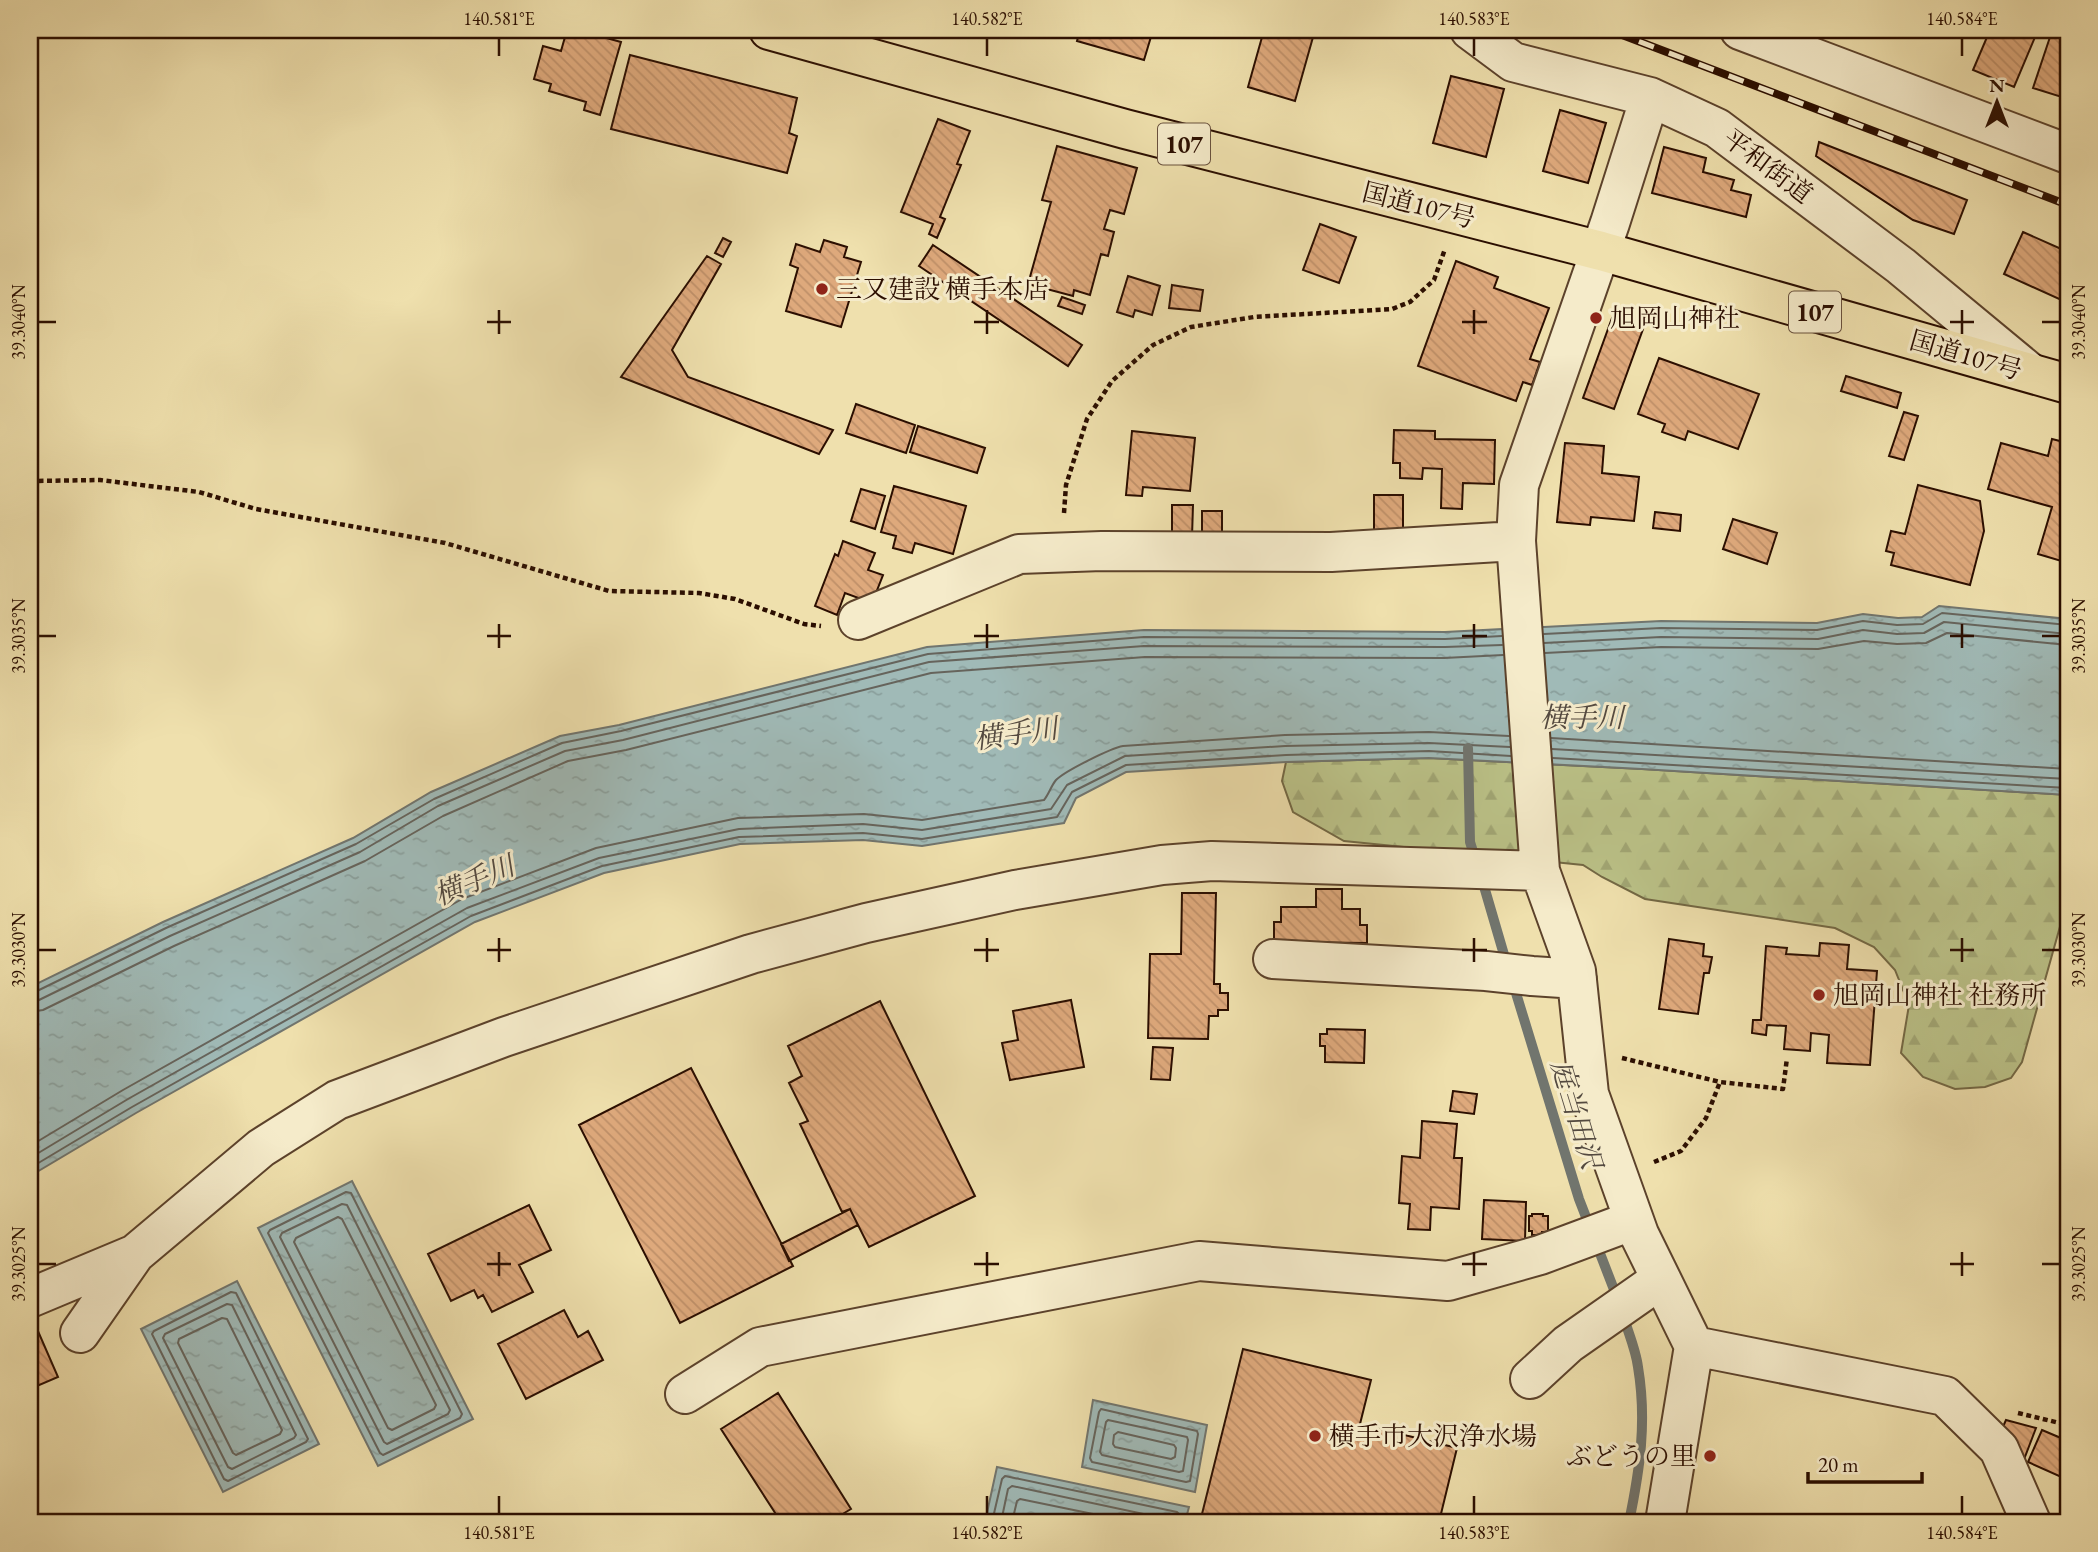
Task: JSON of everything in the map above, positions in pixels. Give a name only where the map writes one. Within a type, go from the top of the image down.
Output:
[{"type":"highway","name":"国道107号","points":[[769,30],[1125,129],[1601,251],[2068,384]]},
{"type":"street","name":"平和街道","points":[[1470,30],[1513,62],[1650,97],[1717,128],[1901,266],[2029,372]]},
{"type":"street","points":[[1740,30],[2068,154]]},
{"type":"street","points":[[1650,97],[1601,251],[1519,485],[1516,541],[1520,588],[1522,871],[1576,971],[1589,1094],[1618,1176],[1623,1224],[1652,1286],[1694,1346],[1945,1396],[1999,1449],[2031,1522]]},
{"type":"street","points":[[858,620],[1019,554],[1102,551],[1332,552],[1516,541]]},
{"type":"street","points":[[80,1333],[135,1254],[261,1148],[337,1100],[504,1037],[751,954],[866,923],[1001,893],[1162,864],[1212,861],[1522,871]]},
{"type":"street","points":[[1273,959],[1577,979]]},
{"type":"street","points":[[685,1394],[760,1347],[1199,1261],[1448,1281],[1540,1255],[1623,1224]]},
{"type":"street","points":[[30,1298],[135,1254]]},
{"type":"street","points":[[1531,1379],[1567,1344],[1652,1286]]},
{"type":"street","points":[[1665,1522],[1694,1346]]},
{"type":"path","points":[[1061,553],[1066,485],[1087,419],[1112,381],[1153,345],[1191,327],[1254,317],[1392,309],[1410,302],[1434,280],[1457,214]]},
{"type":"path","points":[[30,481],[100,480],[199,492],[256,509],[445,543],[609,592],[699,593],[735,599],[804,624],[833,629],[858,620]]},
{"type":"path","points":[[1584,1048],[1720,1082],[1783,1089],[1787,1058]]},
{"type":"path","points":[[1618,1176],[1681,1152],[1706,1118],[1720,1082]]},
{"type":"green space","points":[[1429,758],[2068,795],[2068,898],[2022,1062],[2011,1078],[1985,1087],[1955,1089],[1923,1077],[1901,1053],[1909,1005],[1895,970],[1874,947],[1835,928],[1645,899],[1583,865],[1344,841],[1293,812],[1282,781],[1286,762]]},
{"type":"water","name":"横手川","points":[[1939,606],[2068,619],[2068,795],[1429,758],[1286,762],[1126,772],[1076,798],[1064,823],[922,846],[863,840],[740,844],[604,873],[475,922],[136,1113],[30,1176],[30,987],[163,922],[353,838],[431,792],[560,736],[619,725],[927,647],[1144,630],[1445,632],[1661,621],[1817,623],[1863,614],[1898,618],[1922,617]]},
{"type":"water","points":[[352,1181],[473,1419],[378,1466],[258,1228]]},
{"type":"water","points":[[237,1281],[319,1444],[223,1492],[141,1329]]},
{"type":"water","points":[[1093,1400],[1207,1425],[1195,1492],[1082,1467]]},
{"type":"water","points":[[997,1467],[1189,1507],[1185,1522],[985,1522]]},
{"type":"building","points":[[567,30],[577,30],[621,42],[600,115],[584,110],[586,102],[549,91],[551,84],[534,79],[543,46],[561,51]]},
{"type":"building","points":[[1080,30],[1153,30],[1144,60],[1077,41]]},
{"type":"building","points":[[1264,30],[1315,30],[1295,101],[1248,87]]},
{"type":"building","points":[[1990,30],[2038,30],[2014,87],[1973,70]]},
{"type":"building","points":[[2059,30],[2068,30],[2068,99],[2033,88],[2050,37],[2057,38]]},
{"type":"building","points":[[630,55],[797,98],[789,133],[797,136],[787,173],[611,129]]},
{"type":"building","points":[[1451,76],[1504,89],[1486,157],[1433,143]]},
{"type":"building","points":[[1560,110],[1606,123],[1588,183],[1543,171]]},
{"type":"building","points":[[938,119],[970,131],[957,164],[961,165],[940,217],[945,219],[937,238],[929,234],[933,224],[901,212]]},
{"type":"building","points":[[1819,142],[1967,200],[1954,234],[1913,220],[1816,156]]},
{"type":"building","points":[[1057,146],[1137,168],[1124,214],[1110,210],[1104,229],[1114,232],[1108,256],[1101,254],[1090,295],[1074,290],[1073,296],[1028,284],[1051,202],[1042,200]]},
{"type":"building","points":[[1664,147],[1706,158],[1703,172],[1734,180],[1731,190],[1751,195],[1746,217],[1652,193]]},
{"type":"building","points":[[1320,224],[1356,237],[1339,283],[1303,270]]},
{"type":"building","points":[[2023,232],[2068,252],[2068,303],[2004,274]]},
{"type":"building","points":[[723,238],[731,242],[723,257],[715,253]]},
{"type":"building","name":"三又建設 横手本店","points":[[824,240],[847,247],[844,257],[861,262],[841,327],[786,311],[798,268],[790,265],[796,244],[820,252]]},
{"type":"building","points":[[933,245],[1082,345],[1068,366],[919,266]]},
{"type":"building","points":[[707,256],[721,264],[672,350],[688,377],[833,430],[819,454],[621,377]]},
{"type":"building","points":[[1456,261],[1498,277],[1494,288],[1549,308],[1530,359],[1540,362],[1532,385],[1523,382],[1516,401],[1418,366]]},
{"type":"building","points":[[1128,276],[1160,286],[1152,315],[1135,310],[1133,317],[1117,312]]},
{"type":"building","points":[[1172,285],[1203,290],[1200,311],[1169,308]]},
{"type":"building","points":[[1062,297],[1085,305],[1082,314],[1058,306]]},
{"type":"building","points":[[1612,318],[1643,329],[1614,409],[1583,398]]},
{"type":"building","points":[[1659,358],[1759,394],[1738,449],[1688,431],[1685,440],[1662,432],[1665,424],[1638,414]]},
{"type":"building","points":[[1846,376],[1901,393],[1897,408],[1841,391]]},
{"type":"building","points":[[856,404],[915,425],[906,453],[846,433]]},
{"type":"building","points":[[1904,412],[1918,416],[1904,460],[1889,456]]},
{"type":"building","points":[[918,426],[985,448],[977,473],[910,452]]},
{"type":"building","points":[[1394,430],[1435,431],[1435,439],[1495,440],[1494,484],[1463,483],[1462,509],[1441,508],[1442,469],[1423,468],[1422,479],[1400,478],[1400,463],[1393,463]]},
{"type":"building","points":[[1132,431],[1195,438],[1190,491],[1143,487],[1142,496],[1126,495]]},
{"type":"building","points":[[2052,439],[2068,443],[2068,563],[2038,554],[2052,507],[1988,489],[2001,443],[2048,456]]},
{"type":"building","points":[[1565,443],[1604,446],[1602,473],[1639,477],[1634,521],[1591,517],[1590,525],[1557,522]]},
{"type":"building","points":[[1918,485],[1980,501],[1984,531],[1970,585],[1891,565],[1894,553],[1886,551],[1891,531],[1905,534]]},
{"type":"building","points":[[894,486],[966,506],[953,554],[915,543],[912,553],[893,548],[896,536],[881,532]]},
{"type":"building","points":[[861,489],[885,496],[875,529],[851,521]]},
{"type":"building","points":[[1374,495],[1403,495],[1403,531],[1374,531]]},
{"type":"building","points":[[1172,505],[1193,505],[1192,537],[1172,536]]},
{"type":"building","points":[[1202,511],[1222,511],[1222,540],[1202,540]]},
{"type":"building","points":[[1655,512],[1681,515],[1680,531],[1653,528]]},
{"type":"building","points":[[1733,519],[1777,533],[1767,564],[1723,549]]},
{"type":"building","points":[[843,541],[875,553],[868,570],[883,575],[872,603],[845,593],[837,615],[815,606],[835,554],[838,556]]},
{"type":"building","points":[[1316,889],[1342,889],[1342,909],[1360,909],[1360,925],[1367,925],[1367,943],[1274,942],[1274,922],[1281,922],[1281,907],[1316,907]]},
{"type":"building","points":[[1182,893],[1216,893],[1214,984],[1220,984],[1220,993],[1228,993],[1228,1010],[1218,1010],[1218,1016],[1209,1016],[1208,1039],[1148,1038],[1150,954],[1181,954]]},
{"type":"building","points":[[1669,939],[1704,944],[1703,956],[1712,957],[1709,973],[1704,973],[1698,1014],[1659,1009]]},
{"type":"building","name":"旭岡山神社 社務所","points":[[1820,943],[1849,945],[1847,969],[1877,971],[1870,1065],[1827,1063],[1829,1035],[1811,1033],[1810,1051],[1784,1049],[1786,1026],[1767,1025],[1766,1035],[1752,1033],[1753,1020],[1761,1020],[1766,946],[1787,948],[1786,954],[1819,956]]},
{"type":"building","points":[[1071,1000],[1084,1067],[1010,1080],[1002,1043],[1018,1040],[1013,1011]]},
{"type":"building","points":[[880,1001],[975,1196],[869,1247],[850,1209],[842,1212],[800,1124],[808,1121],[789,1083],[802,1076],[788,1046]]},
{"type":"building","points":[[1327,1029],[1365,1030],[1364,1063],[1325,1062],[1325,1046],[1320,1046],[1320,1034],[1327,1034]]},
{"type":"building","points":[[1153,1047],[1173,1048],[1170,1080],[1151,1079]]},
{"type":"building","points":[[691,1068],[793,1266],[680,1323],[579,1125]]},
{"type":"building","points":[[1453,1091],[1477,1094],[1474,1114],[1450,1111]]},
{"type":"building","points":[[1422,1121],[1457,1124],[1454,1158],[1462,1158],[1459,1209],[1431,1207],[1430,1230],[1408,1229],[1410,1204],[1399,1203],[1402,1156],[1420,1158]]},
{"type":"building","points":[[1484,1200],[1526,1202],[1525,1241],[1482,1239]]},
{"type":"building","points":[[529,1205],[551,1250],[519,1265],[533,1292],[492,1312],[483,1295],[478,1298],[474,1290],[451,1301],[428,1254]]},
{"type":"building","points":[[850,1209],[858,1225],[789,1261],[781,1244]]},
{"type":"building","points":[[1529,1216],[1548,1216],[1548,1232],[1532,1235],[1532,1231],[1529,1231]]},
{"type":"building","points":[[564,1310],[578,1337],[588,1331],[603,1360],[526,1399],[498,1344]]},
{"type":"building","points":[[34,1322],[58,1377],[30,1389],[30,1323]]},
{"type":"building","name":"横手市大沢浄水場","points":[[1243,1349],[1371,1380],[1360,1424],[1457,1448],[1439,1522],[1200,1522]]},
{"type":"building","points":[[778,1393],[851,1509],[829,1522],[781,1522],[721,1429]]},
{"type":"building","points":[[2006,1420],[2036,1428],[2023,1462],[2002,1429]]},
{"type":"building","points":[[2042,1430],[2068,1441],[2068,1480],[2028,1462]]},
{"type":"waterway","name":"庭当田沢","points":[[1468,748],[1470,842],[1476,861]]},
{"type":"waterway","name":"庭当田沢","points":[[1481,876],[1507,965]]},
{"type":"waterway","name":"庭当田沢","points":[[1512,980],[1579,1199],[1618,1300]]},
{"type":"waterway","name":"庭当田沢","points":[[1623,1315],[1637,1361],[1642,1407],[1639,1464],[1629,1522]]},
{"type":"railway","points":[[1609,30],[2068,205]]},
{"type":"place","name":"三又建設 横手本店","points":[[822,289]]},
{"type":"place","name":"旭岡山神社","points":[[1596,318]]},
{"type":"place","name":"旭岡山神社 社務所","points":[[1819,995]]},
{"type":"place","name":"横手市大沢浄水場","points":[[1315,1436]]},
{"type":"place","name":"ぶどうの里","points":[[1710,1456]]}]
